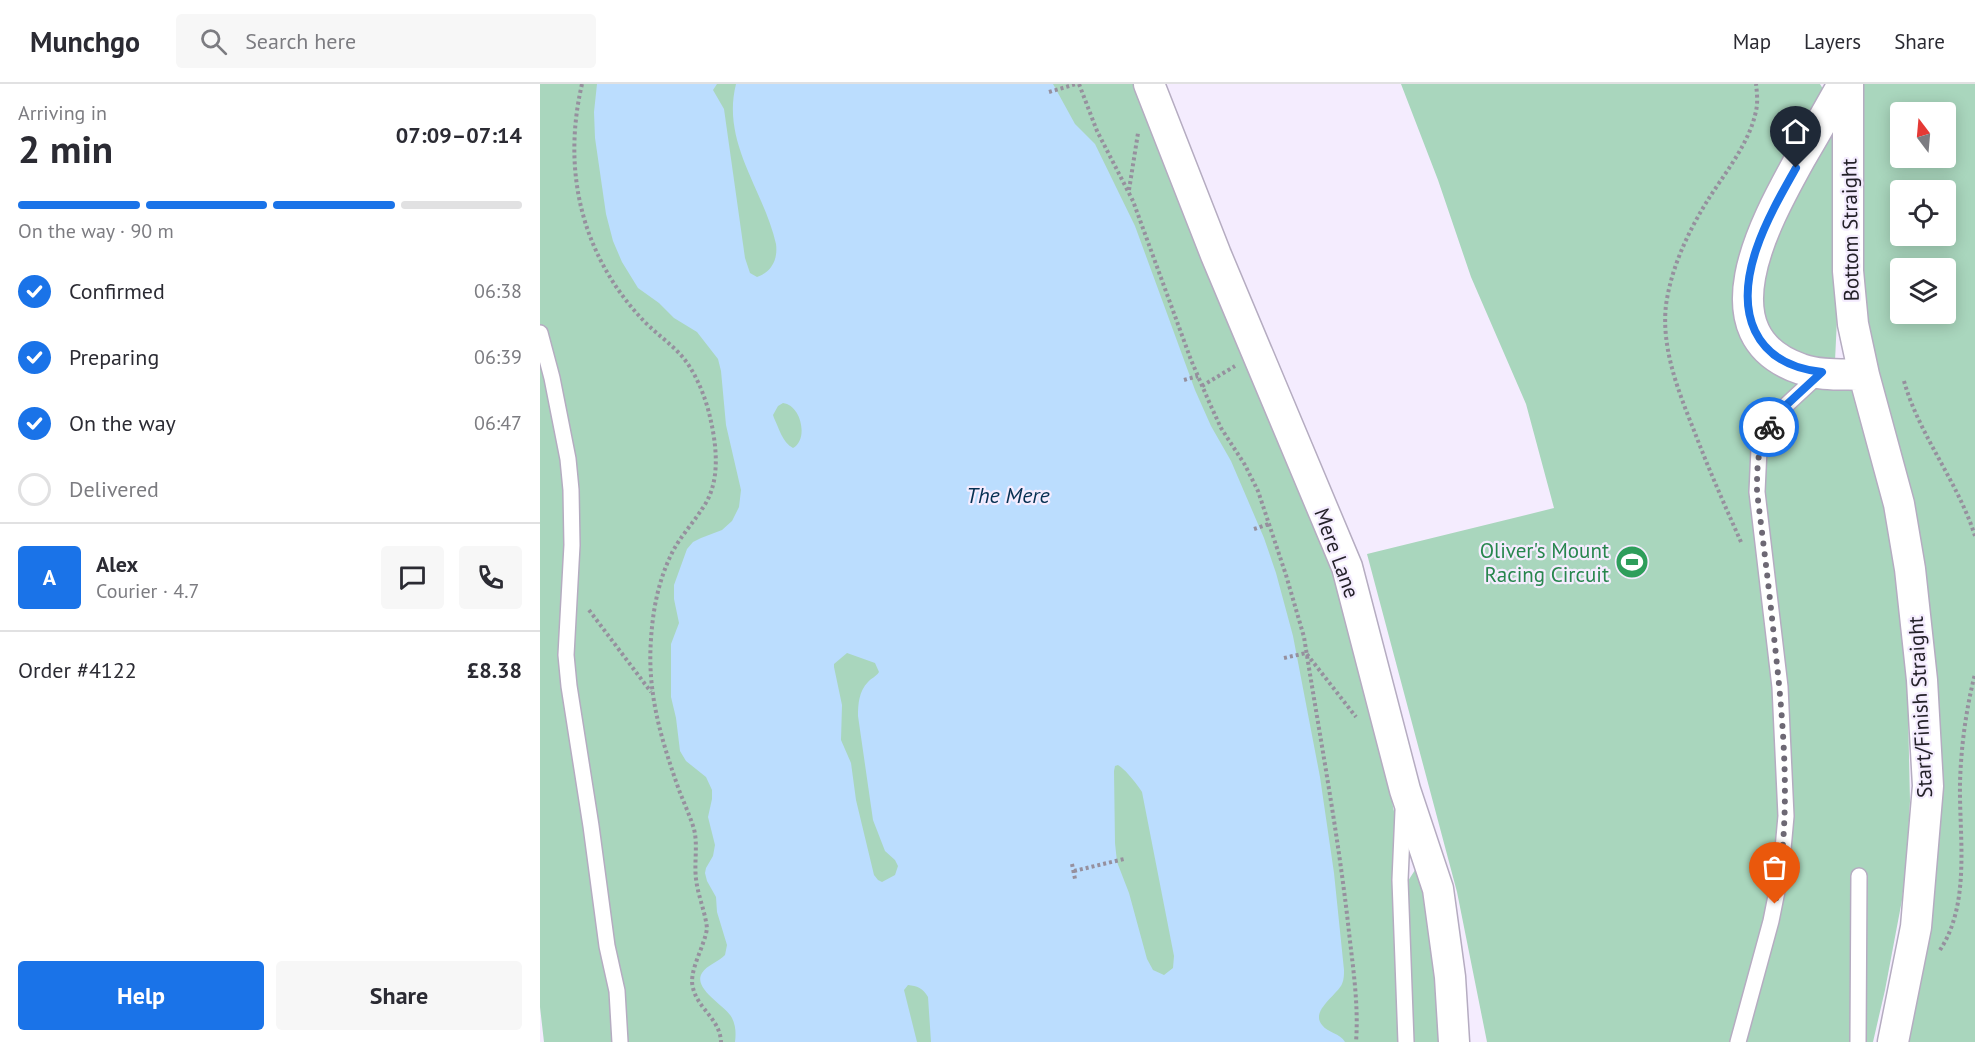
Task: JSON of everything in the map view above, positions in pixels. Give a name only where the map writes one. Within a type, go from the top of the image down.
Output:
[{"type":"street","points":[[1843,84],[1776,203],[1751,268],[1747,294],[1750,320],[1763,345],[1771,353],[1804,370],[1864,375]]},
{"type":"street","name":"Bottom Straight","points":[[1848,84],[1848,271],[1853,324],[1864,375]]},
{"type":"street","name":"Mere Lane","points":[[1151,88],[1216,255],[1347,567],[1405,790],[1438,889],[1450,977],[1454,1042]]},
{"type":"street","name":"Start/Finish Straight","points":[[1864,375],[1899,504],[1910,570],[1922,680],[1928,786],[1916,927],[1893,1042]]},
{"type":"lane","points":[[540,333],[552,378],[568,459],[572,512],[566,654],[607,946],[617,991],[620,1042]]},
{"type":"lane","points":[[1738,1042],[1771,921],[1781,871],[1786,816],[1780,687],[1757,492],[1759,449],[1767,430],[1782,409],[1822,372]]},
{"type":"lane","points":[[1405,790],[1400,880],[1406,1042]]},
{"type":"lane","points":[[1858,1042],[1859,876]]},
{"type":"path","points":[[582,84],[575,129],[575,166],[579,200],[591,242],[603,267],[627,302],[643,320],[680,353],[692,372],[707,406],[714,439],[716,475],[710,496],[675,548],[659,586],[651,638],[651,693],[663,741],[695,834],[696,879],[707,928],[693,973],[692,987],[701,1004],[717,1024],[721,1042]]},
{"type":"path","points":[[1049,92],[1078,84],[1097,131],[1129,190],[1202,386],[1221,428],[1245,465],[1258,491],[1269,524],[1296,608],[1306,653],[1344,888],[1356,994],[1356,1042]]},
{"type":"path","points":[[1741,543],[1682,400],[1668,353],[1665,321],[1671,278],[1682,250],[1751,128],[1756,111],[1756,84]]},
{"type":"path","points":[[1129,190],[1138,135],[1151,88]]},
{"type":"path","points":[[1202,386],[1257,353]]},
{"type":"path","points":[[1184,381],[1198,376]]},
{"type":"path","points":[[1904,381],[1975,536]]},
{"type":"path","points":[[1254,529],[1269,524]]},
{"type":"path","points":[[570,585],[651,693]]},
{"type":"path","points":[[1284,658],[1306,653]]},
{"type":"path","points":[[1306,653],[1356,717]]},
{"type":"path","points":[[1936,956],[1951,930],[1959,891],[1962,839],[1961,768],[1966,721],[1975,674]]},
{"type":"path","points":[[1074,871],[1124,859]]},
{"type":"path","points":[[1072,864],[1075,879]]},
{"type":"green space","name":"The Mere","points":[[540,84],[1141,84],[1328,538],[1368,682],[1408,881],[1415,870],[1422,871],[1447,1042],[544,1042],[540,1007]]},
{"type":"green space","name":"Oliver's Mount Racing Circuit","points":[[1401,84],[1820,84],[1837,112],[1840,255],[1835,361],[1853,391],[1878,476],[1896,571],[1907,666],[1910,801],[1907,857],[1902,900],[1873,1042],[1487,1042],[1457,892],[1367,554],[1554,508],[1526,404],[1471,277],[1438,180]]},
{"type":"green space","points":[[1858,84],[1975,84],[1975,1042],[1905,1042],[1931,907],[1882,398],[1870,335],[1860,239]]},
{"type":"water","name":"The Mere","points":[[597,84],[717,84],[713,90],[724,109],[745,258],[750,273],[757,277],[767,272],[773,264],[776,244],[763,205],[746,166],[734,126],[733,106],[736,84],[1053,84],[1075,124],[1095,144],[1135,226],[1195,390],[1211,426],[1231,461],[1264,538],[1276,573],[1293,636],[1320,777],[1334,873],[1344,970],[1342,984],[1322,1009],[1319,1020],[1325,1028],[1345,1042],[931,1042],[928,997],[920,988],[908,985],[904,990],[917,1042],[735,1042],[732,1018],[706,991],[700,979],[704,970],[725,955],[727,945],[717,912],[716,897],[705,873],[713,856],[715,845],[708,817],[712,790],[706,777],[686,761],[680,751],[671,697],[671,644],[679,623],[674,599],[674,585],[687,549],[693,542],[722,530],[732,521],[739,507],[741,490],[726,425],[718,359],[697,332],[674,318],[659,303],[638,288],[622,262],[613,241],[606,214],[595,138],[594,112]],"holes":[[[783,403],[794,410],[801,423],[801,437],[793,448],[783,439],[773,415],[778,406]],[[847,653],[875,663],[879,672],[863,689],[858,716],[873,820],[885,851],[898,866],[895,875],[882,882],[874,875],[856,800],[851,763],[841,740],[842,705],[834,664]],[[1118,765],[1124,770],[1142,792],[1174,956],[1173,968],[1164,975],[1153,970],[1147,959],[1129,893],[1117,862],[1115,766]]]},
{"type":"way so far","points":[[1769,427],[1759,449],[1757,492],[1780,687],[1785,763],[1786,816],[1781,871],[1775,904]]},
{"type":"place","name":"Oliver's Mount Racing Circuit","points":[[1632,562]]},
{"type":"route","points":[[1769,427],[1782,409],[1822,372],[1804,370],[1771,353],[1758,336],[1750,320],[1748,307],[1747,294],[1751,268],[1762,236],[1776,203],[1796,168]]}]
